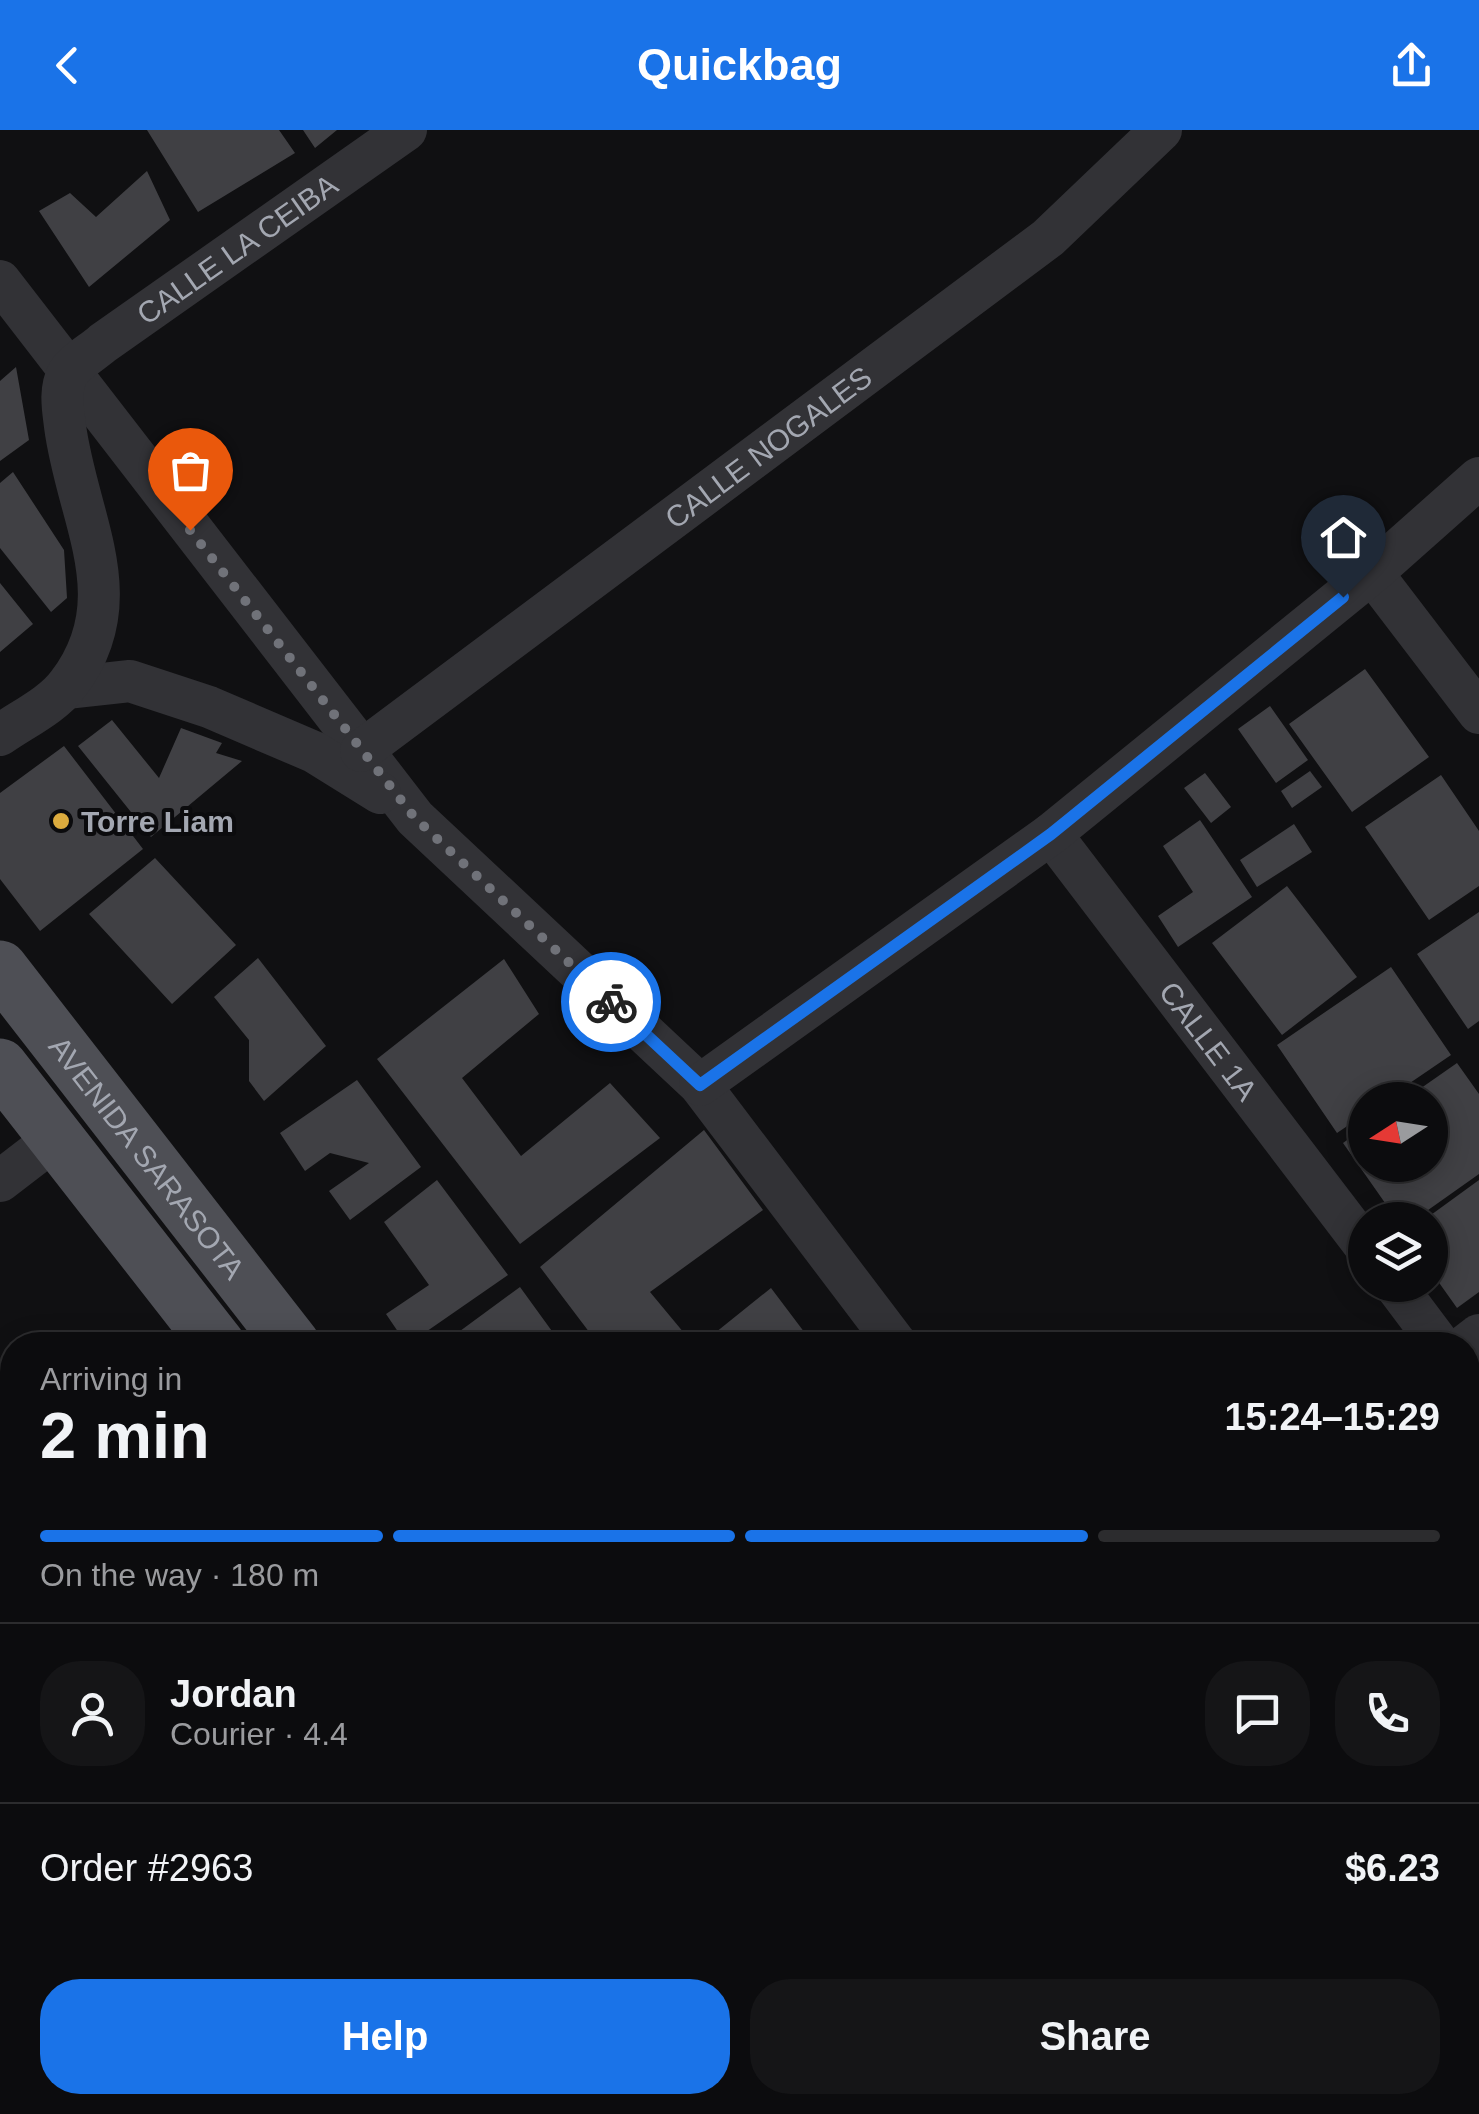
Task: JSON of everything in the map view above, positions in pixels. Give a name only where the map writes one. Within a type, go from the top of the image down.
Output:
[{"type":"main road","name":"AVENIDA SARASOTA","points":[[0,968],[282,1332]]},
{"type":"main road","name":"AVENIDA SARASOTA","points":[[0,1066],[208,1332]]},
{"type":"street","name":"CALLE LA CEIBA","points":[[68,372],[103,343],[406,130]]},
{"type":"street","name":"CALLE NOGALES","points":[[361,751],[1048,238],[1161,130]]},
{"type":"street","points":[[0,281],[415,818],[700,1085],[887,1332]]},
{"type":"street","points":[[0,734],[66,688],[94,644],[101,606],[98,564],[68,447],[62,396],[68,372]]},
{"type":"street","points":[[700,1085],[1051,834],[1372,574],[1479,478]]},
{"type":"street","points":[[1372,574],[1479,713]]},
{"type":"street","points":[[66,688],[130,681],[209,707],[314,752],[415,818]]},
{"type":"street","name":"CALLE 1A","points":[[1051,834],[1348,1224]]},
{"type":"street","points":[[0,1182],[56,1138]]},
{"type":"street","points":[[1407,1302],[1430,1332]]},
{"type":"building","points":[[147,130],[279,130],[295,153],[198,212]]},
{"type":"building","points":[[303,130],[337,130],[315,148]]},
{"type":"building","points":[[147,171],[170,220],[89,287],[39,211],[70,193],[96,217]]},
{"type":"building","points":[[16,367],[29,440],[0,461],[0,381]]},
{"type":"building","points":[[13,472],[64,550],[67,598],[51,612],[0,548],[0,483]]},
{"type":"building","points":[[0,583],[33,624],[0,652]]},
{"type":"building","points":[[1365,669],[1429,757],[1352,812],[1289,724]]},
{"type":"building","points":[[1270,706],[1308,760],[1276,783],[1238,729]]},
{"type":"building","points":[[112,720],[159,778],[181,728],[222,743],[216,753],[242,761],[151,837],[78,746]]},
{"type":"building","name":"Torre Liam","points":[[64,746],[143,849],[40,931],[0,879],[0,793]]},
{"type":"building","points":[[1310,771],[1322,787],[1292,808],[1281,791]]},
{"type":"building","points":[[1205,773],[1231,807],[1211,823],[1184,788]]},
{"type":"building","points":[[1441,775],[1479,831],[1479,886],[1429,920],[1365,827]]},
{"type":"building","points":[[1200,820],[1252,897],[1178,947],[1158,916],[1193,892],[1163,846]]},
{"type":"building","points":[[1294,824],[1312,852],[1257,887],[1240,860]]},
{"type":"building","points":[[155,858],[236,945],[172,1004],[89,914]]},
{"type":"building","points":[[1287,886],[1357,977],[1282,1035],[1212,943]]},
{"type":"building","points":[[1479,912],[1479,1021],[1468,1029],[1417,954]]},
{"type":"building","points":[[258,958],[326,1046],[264,1101],[249,1081],[249,1040],[214,997]]},
{"type":"building","points":[[504,959],[539,1014],[462,1078],[521,1156],[610,1083],[660,1138],[520,1244],[377,1059]]},
{"type":"building","points":[[1391,967],[1451,1055],[1411,1082],[1348,1082],[1348,1126],[1337,1133],[1277,1045]]},
{"type":"building","points":[[1457,1063],[1479,1094],[1479,1174],[1439,1202],[1384,1202],[1370,1182],[1448,1182],[1448,1082],[1430,1082]]},
{"type":"building","points":[[357,1080],[421,1167],[350,1220],[329,1191],[369,1163],[330,1153],[305,1171],[280,1133]]},
{"type":"building","points":[[704,1130],[763,1210],[650,1292],[683,1332],[589,1332],[540,1267]]},
{"type":"building","points":[[437,1180],[508,1275],[426,1332],[398,1332],[386,1314],[429,1285],[384,1222]]},
{"type":"building","points":[[1479,1180],[1479,1292],[1457,1308],[1448,1295],[1448,1203]]},
{"type":"building","points":[[520,1287],[553,1332],[459,1332]]},
{"type":"building","points":[[771,1288],[804,1332],[716,1332]]},
{"type":"way so far","points":[[190,530],[415,818],[611,1002]]},
{"type":"place","name":"Torre Liam","points":[[61,821]]},
{"type":"route","points":[[611,1002],[700,1085],[1051,834],[1343,597]]}]
